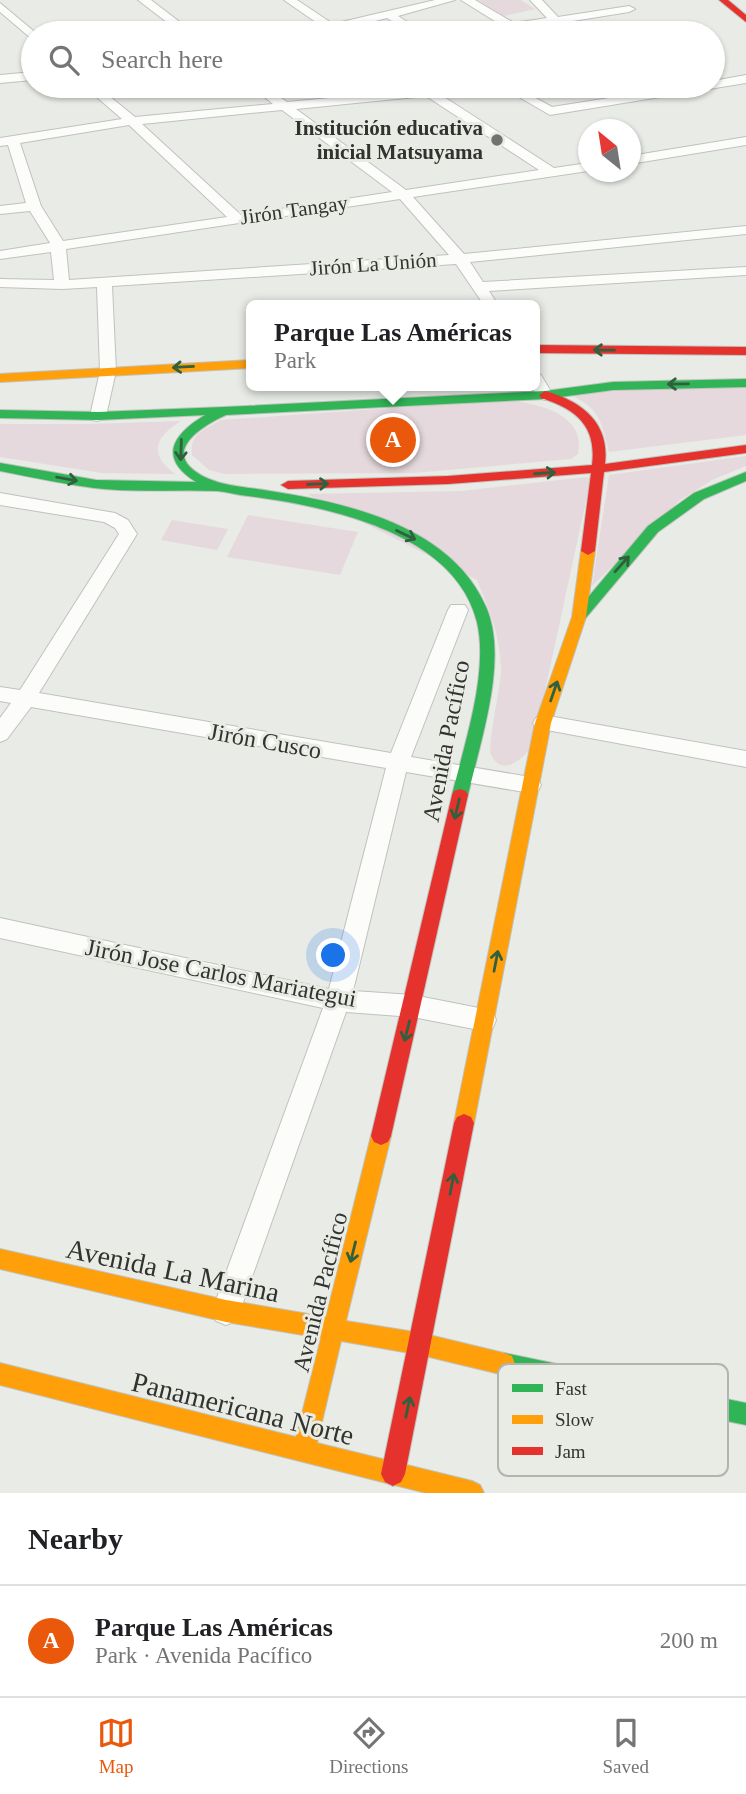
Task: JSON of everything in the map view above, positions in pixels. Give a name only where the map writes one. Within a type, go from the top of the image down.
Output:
[{"type":"main road","points":[[723,0],[746,19]]},
{"type":"main road","points":[[540,349],[746,351]]},
{"type":"main road","points":[[0,378],[246,363]]},
{"type":"main road","points":[[0,414],[98,416],[224,411],[545,395],[613,386],[746,383]]},
{"type":"main road","points":[[393,1474],[543,723],[579,617],[601,448],[599,435],[592,421],[577,409],[545,395]]},
{"type":"main road","points":[[224,411],[192,426],[182,437],[178,450],[181,462],[190,473],[225,487]]},
{"type":"main road","points":[[0,467],[96,484],[225,487],[447,480],[598,469],[746,449]]},
{"type":"main road","points":[[579,617],[653,529],[699,496],[746,475]]},
{"type":"main road","name":"Avenida Pacífico","points":[[225,487],[319,503],[374,520],[423,543],[455,569],[481,610],[487,645],[482,695],[413,1006],[304,1450]]},
{"type":"main road","name":"Avenida La Marina","points":[[0,1259],[226,1311],[421,1344],[502,1364]]},
{"type":"main road","name":"Panamericana Norte","points":[[0,1374],[472,1493]]},
{"type":"main road","name":"Avenida La Marina","points":[[728,1410],[746,1414]]},
{"type":"street","points":[[144,0],[172,21]]},
{"type":"street","points":[[290,0],[320,21]]},
{"type":"street","points":[[369,21],[449,0]]},
{"type":"street","points":[[467,0],[502,21]]},
{"type":"street","points":[[536,0],[555,20]]},
{"type":"street","points":[[0,6],[21,29]]},
{"type":"street","points":[[551,21],[629,9]]},
{"type":"street","points":[[389,15],[399,21]]},
{"type":"street","points":[[0,79],[21,76]]},
{"type":"street","points":[[725,83],[746,79]]},
{"type":"street","points":[[104,98],[237,219]]},
{"type":"street","points":[[273,98],[403,194],[460,259],[488,300]]},
{"type":"street","points":[[62,285],[58,245],[34,206],[7,141],[132,121],[350,98]]},
{"type":"street","points":[[439,98],[552,173]]},
{"type":"street","points":[[527,98],[550,111],[631,98]]},
{"type":"street","points":[[540,98],[550,111]]},
{"type":"street","points":[[641,158],[746,141]]},
{"type":"street","name":"Jirón Tangay","points":[[0,255],[578,169]]},
{"type":"street","points":[[0,210],[34,206]]},
{"type":"street","name":"Jirón La Unión","points":[[0,283],[62,285],[460,259],[746,230]]},
{"type":"street","points":[[480,287],[746,271]]},
{"type":"street","points":[[98,416],[108,371],[104,281]]},
{"type":"street","points":[[540,387],[545,395]]},
{"type":"street","points":[[0,499],[109,517],[122,524],[128,534],[25,699],[0,734]]},
{"type":"street","points":[[226,1311],[338,1001],[397,765],[458,610]]},
{"type":"street","name":"Jirón Cusco","points":[[0,694],[397,765],[530,785]]},
{"type":"street","points":[[543,723],[746,759]]},
{"type":"street","name":"Jirón Jose Carlos Mariategui","points":[[0,928],[338,1001],[413,1006],[484,1020]]},
{"type":"shaded area","points":[[478,0],[521,0],[535,9],[504,16]]},
{"type":"shaded area","points":[[746,386],[746,435],[609,452],[597,415],[586,403],[566,393]]},
{"type":"shaded area","points":[[503,400],[529,403],[566,419],[579,440],[578,454],[571,459],[414,473],[224,474],[209,470],[192,455],[196,437],[204,429],[221,420]]},
{"type":"shaded area","points":[[181,421],[165,433],[158,446],[161,460],[175,474],[102,473],[0,457],[0,424]]},
{"type":"shaded area","points":[[746,456],[746,466],[714,479],[680,500],[592,586],[609,475]]},
{"type":"shaded area","points":[[591,478],[533,746],[513,764],[501,765],[491,755],[490,749],[501,669],[499,645],[494,623],[477,580],[307,494],[461,491]]},
{"type":"shaded area","points":[[248,515],[358,532],[340,575],[227,557]]},
{"type":"shaded area","points":[[172,520],[228,529],[217,550],[161,540]]},
{"type":"traffic: fast","points":[[0,414],[98,416],[224,411],[545,395],[613,386],[746,383]]},
{"type":"traffic: fast","points":[[224,411],[201,423],[183,440],[178,450],[179,460],[185,469],[216,486],[332,507],[390,526],[417,540],[441,558],[462,579],[479,606],[485,625],[487,647],[485,673],[460,795]]},
{"type":"traffic: fast","points":[[0,467],[96,484],[217,487]]},
{"type":"traffic: fast","points":[[579,617],[653,529],[699,496],[746,476]]},
{"type":"traffic: fast","points":[[728,1410],[746,1414]]},
{"type":"traffic: slow","points":[[0,378],[246,364]]},
{"type":"traffic: slow","points":[[464,1123],[543,723],[579,617],[588,551]]},
{"type":"traffic: slow","points":[[304,1450],[381,1136]]},
{"type":"traffic: slow","points":[[0,1259],[226,1311],[421,1344],[504,1364]]},
{"type":"traffic: slow","points":[[0,1374],[472,1493]]},
{"type":"traffic: jam","points":[[723,0],[746,19]]},
{"type":"traffic: jam","points":[[540,349],[746,351]]},
{"type":"traffic: jam","points":[[545,395],[574,407],[588,420],[598,437],[601,448],[588,551]]},
{"type":"traffic: jam","points":[[288,485],[448,480],[598,469],[746,449]]},
{"type":"traffic: jam","points":[[381,1136],[460,795]]},
{"type":"traffic: jam","points":[[393,1474],[464,1123]]},
{"type":"place","name":"Institución educativa inicial Matsuyama","points":[[497,140]]},
{"type":"place","name":"Parque Las Américas","points":[[393,440]]}]
